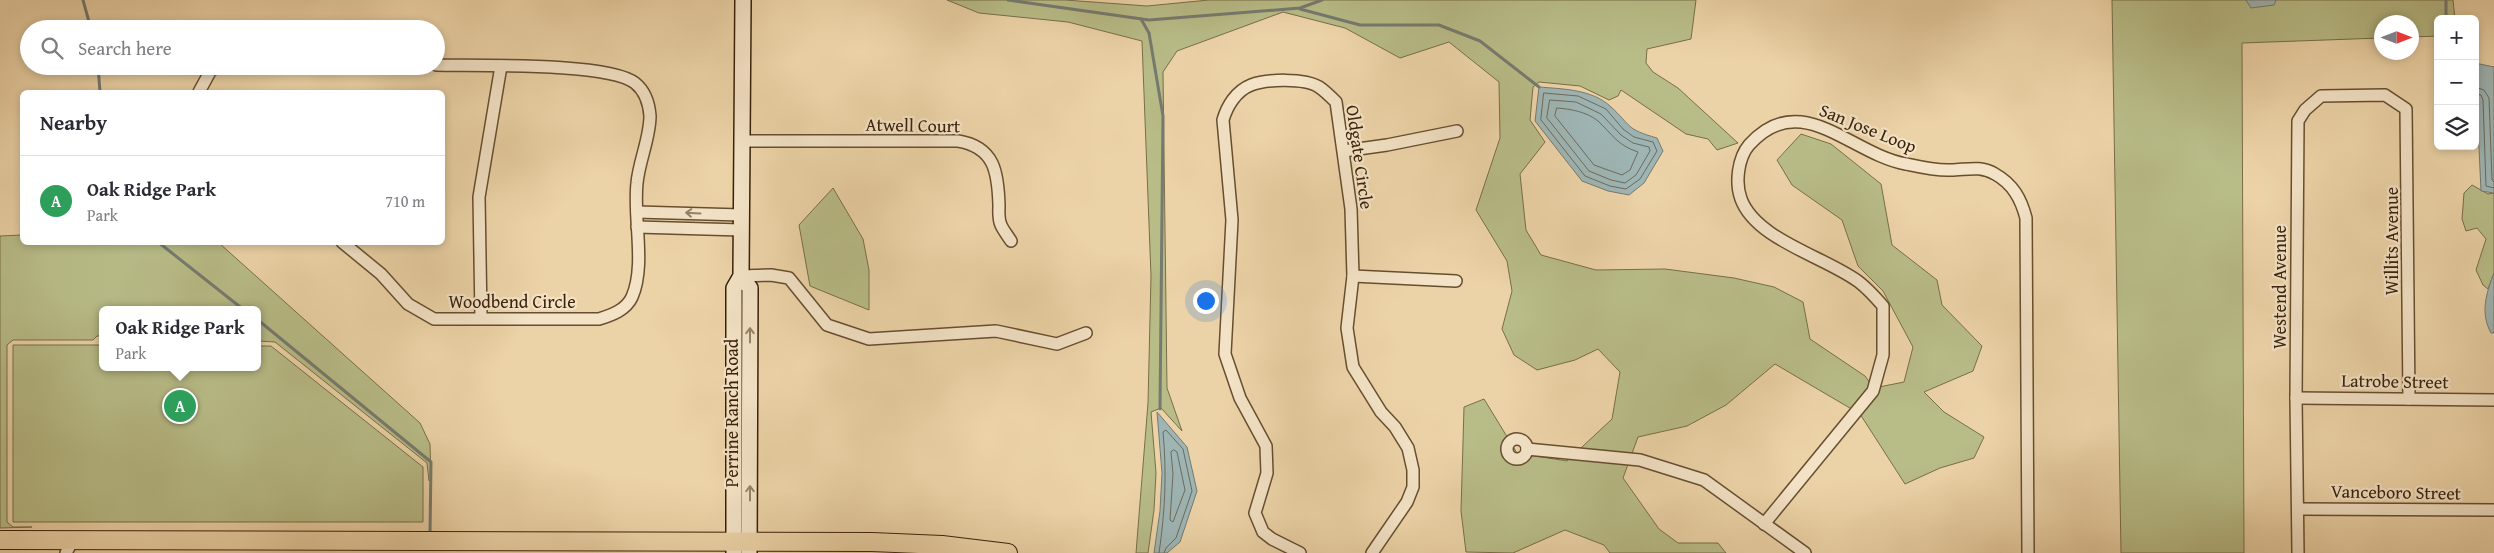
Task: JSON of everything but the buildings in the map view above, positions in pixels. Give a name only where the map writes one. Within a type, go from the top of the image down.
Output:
[{"type":"main road","points":[[0,540],[72,549],[466,541],[486,547],[741,547],[872,542],[935,544],[1008,553]]},
{"type":"main road","points":[[849,553],[872,542]]},
{"type":"street","name":"Perrine Ranch Road","points":[[741,547],[734,288],[741,276],[744,0]]},
{"type":"street","name":"Woodbend Circle","points":[[346,245],[381,274],[408,304],[434,319],[599,319],[616,314],[632,298],[635,282],[637,227],[636,184],[650,117],[646,96],[634,82],[612,72],[445,65]]},
{"type":"street","points":[[481,318],[479,197],[500,66]]},
{"type":"street","points":[[200,90],[208,75]]},
{"type":"street","name":"Oldgate Circle","points":[[1300,553],[1262,532],[1255,514],[1267,474],[1266,446],[1240,398],[1226,354],[1232,220],[1223,120],[1226,107],[1250,85],[1298,80],[1318,86],[1336,102],[1351,209],[1353,276],[1348,328],[1353,367],[1381,412],[1408,448],[1413,470],[1412,487],[1406,502],[1372,553]]},
{"type":"street","name":"Westend Avenue","points":[[2298,553],[2296,398],[2298,121],[2305,110],[2321,96],[2385,95]]},
{"type":"street","name":"Willits Avenue","points":[[2385,95],[2406,108],[2408,121],[2409,398]]},
{"type":"street","name":"San Jose Loop","points":[[1764,524],[1873,391],[1883,355],[1883,306],[1859,282],[1776,235],[1753,219],[1741,199],[1738,169],[1746,148],[1760,133],[1776,124],[1795,120],[1814,123],[1903,164],[1951,170],[1968,167],[1992,172],[2007,181],[2021,199],[2026,218],[2028,553]]},
{"type":"street","points":[[1344,151],[1456,132]]},
{"type":"street","name":"Atwell Court","points":[[742,141],[958,141],[971,143],[983,151],[992,162],[998,177],[1000,223],[1011,241]]},
{"type":"street","points":[[637,212],[741,222]]},
{"type":"street","points":[[637,227],[741,222]]},
{"type":"street","points":[[741,276],[770,275],[789,278],[827,325],[869,339],[996,331],[1057,344],[1086,333]]},
{"type":"street","points":[[1353,276],[1456,281]]},
{"type":"street","name":"Latrobe Street","points":[[2296,398],[2494,400]]},
{"type":"street","points":[[1527,449],[1640,460],[1704,480],[1804,553]]},
{"type":"street","name":"Vanceboro Street","points":[[2298,509],[2494,510]]},
{"type":"green space","points":[[947,0],[1065,0],[1147,6],[1209,0],[1696,0],[1691,39],[1647,49],[1646,63],[1653,72],[1678,88],[1738,143],[1717,150],[1708,139],[1686,134],[1621,90],[1618,96],[1609,100],[1580,86],[1539,82],[1533,87],[1530,120],[1545,142],[1520,174],[1526,230],[1541,255],[1596,270],[1665,269],[1734,278],[1774,287],[1803,302],[1810,339],[1865,376],[1874,388],[1904,382],[1913,347],[1883,291],[1858,266],[1842,220],[1792,185],[1777,160],[1801,134],[1831,144],[1881,184],[1892,245],[1937,280],[1942,305],[1982,346],[1973,371],[1924,392],[1944,412],[1984,437],[1974,458],[1940,468],[1905,484],[1860,414],[1775,364],[1726,405],[1687,426],[1638,437],[1623,478],[1659,529],[1678,543],[1718,543],[1726,553],[1610,553],[1604,545],[1565,530],[1513,553],[1466,552],[1461,511],[1464,407],[1484,399],[1517,453],[1567,461],[1612,419],[1620,372],[1598,349],[1575,360],[1537,370],[1514,355],[1502,329],[1512,291],[1507,261],[1476,210],[1500,138],[1499,82],[1449,42],[1400,58],[1345,28],[1283,12],[1177,51],[1163,72],[1167,388],[1182,431],[1161,408],[1151,412],[1156,473],[1154,510],[1148,553],[1136,553],[1148,403],[1151,276],[1142,41],[1068,22],[979,13]]},
{"type":"green space","points":[[2112,0],[2453,0],[2455,15],[2434,15],[2434,36],[2419,37],[2419,15],[2374,15],[2374,38],[2242,43],[2244,553],[2121,553]]},
{"type":"green space","points":[[2472,185],[2488,194],[2494,193],[2494,273],[2488,289],[2483,285],[2476,270],[2486,239],[2477,228],[2466,231],[2462,219],[2464,193]]},
{"type":"green space","points":[[833,188],[863,239],[869,270],[869,310],[810,286],[799,225]]},
{"type":"green space","points":[[20,235],[20,245],[221,245],[420,423],[430,444],[431,479],[429,481],[427,463],[275,342],[261,341],[261,306],[99,306],[99,336],[93,340],[13,340],[7,345],[7,522],[13,527],[32,527],[0,528],[0,236]]},
{"type":"green space","points":[[13,345],[99,345],[99,371],[261,371],[261,346],[271,346],[423,467],[423,522],[13,522]]},
{"type":"water","points":[[2246,0],[2276,0],[2274,5],[2251,8]]},
{"type":"water","points":[[2479,64],[2494,67],[2494,193],[2481,191]]},
{"type":"water","points":[[1539,87],[1567,89],[1594,96],[1610,106],[1634,129],[1657,138],[1663,151],[1644,183],[1629,195],[1608,191],[1582,181],[1535,121]]},
{"type":"water","points":[[2494,273],[2494,333],[2491,333],[2486,318],[2485,303]]},
{"type":"water","points":[[1157,412],[1187,447],[1197,491],[1180,542],[1167,553],[1154,553],[1160,511],[1162,473]]},
{"type":"waterway","points":[[83,0],[89,20]]},
{"type":"waterway","points":[[1008,0],[1149,20],[1300,8],[1322,0]]},
{"type":"waterway","points":[[2446,0],[2446,15]]},
{"type":"waterway","points":[[1300,9],[1360,25],[1439,25],[1480,41],[1539,87]]},
{"type":"waterway","points":[[1141,19],[1149,33],[1163,116],[1160,409]]},
{"type":"waterway","points":[[99,75],[100,90]]},
{"type":"waterway","points":[[162,245],[239,306]]},
{"type":"waterway","points":[[261,322],[431,462],[430,535]]},
{"type":"place","name":"Oak Ridge Park","points":[[180,406]]}]
